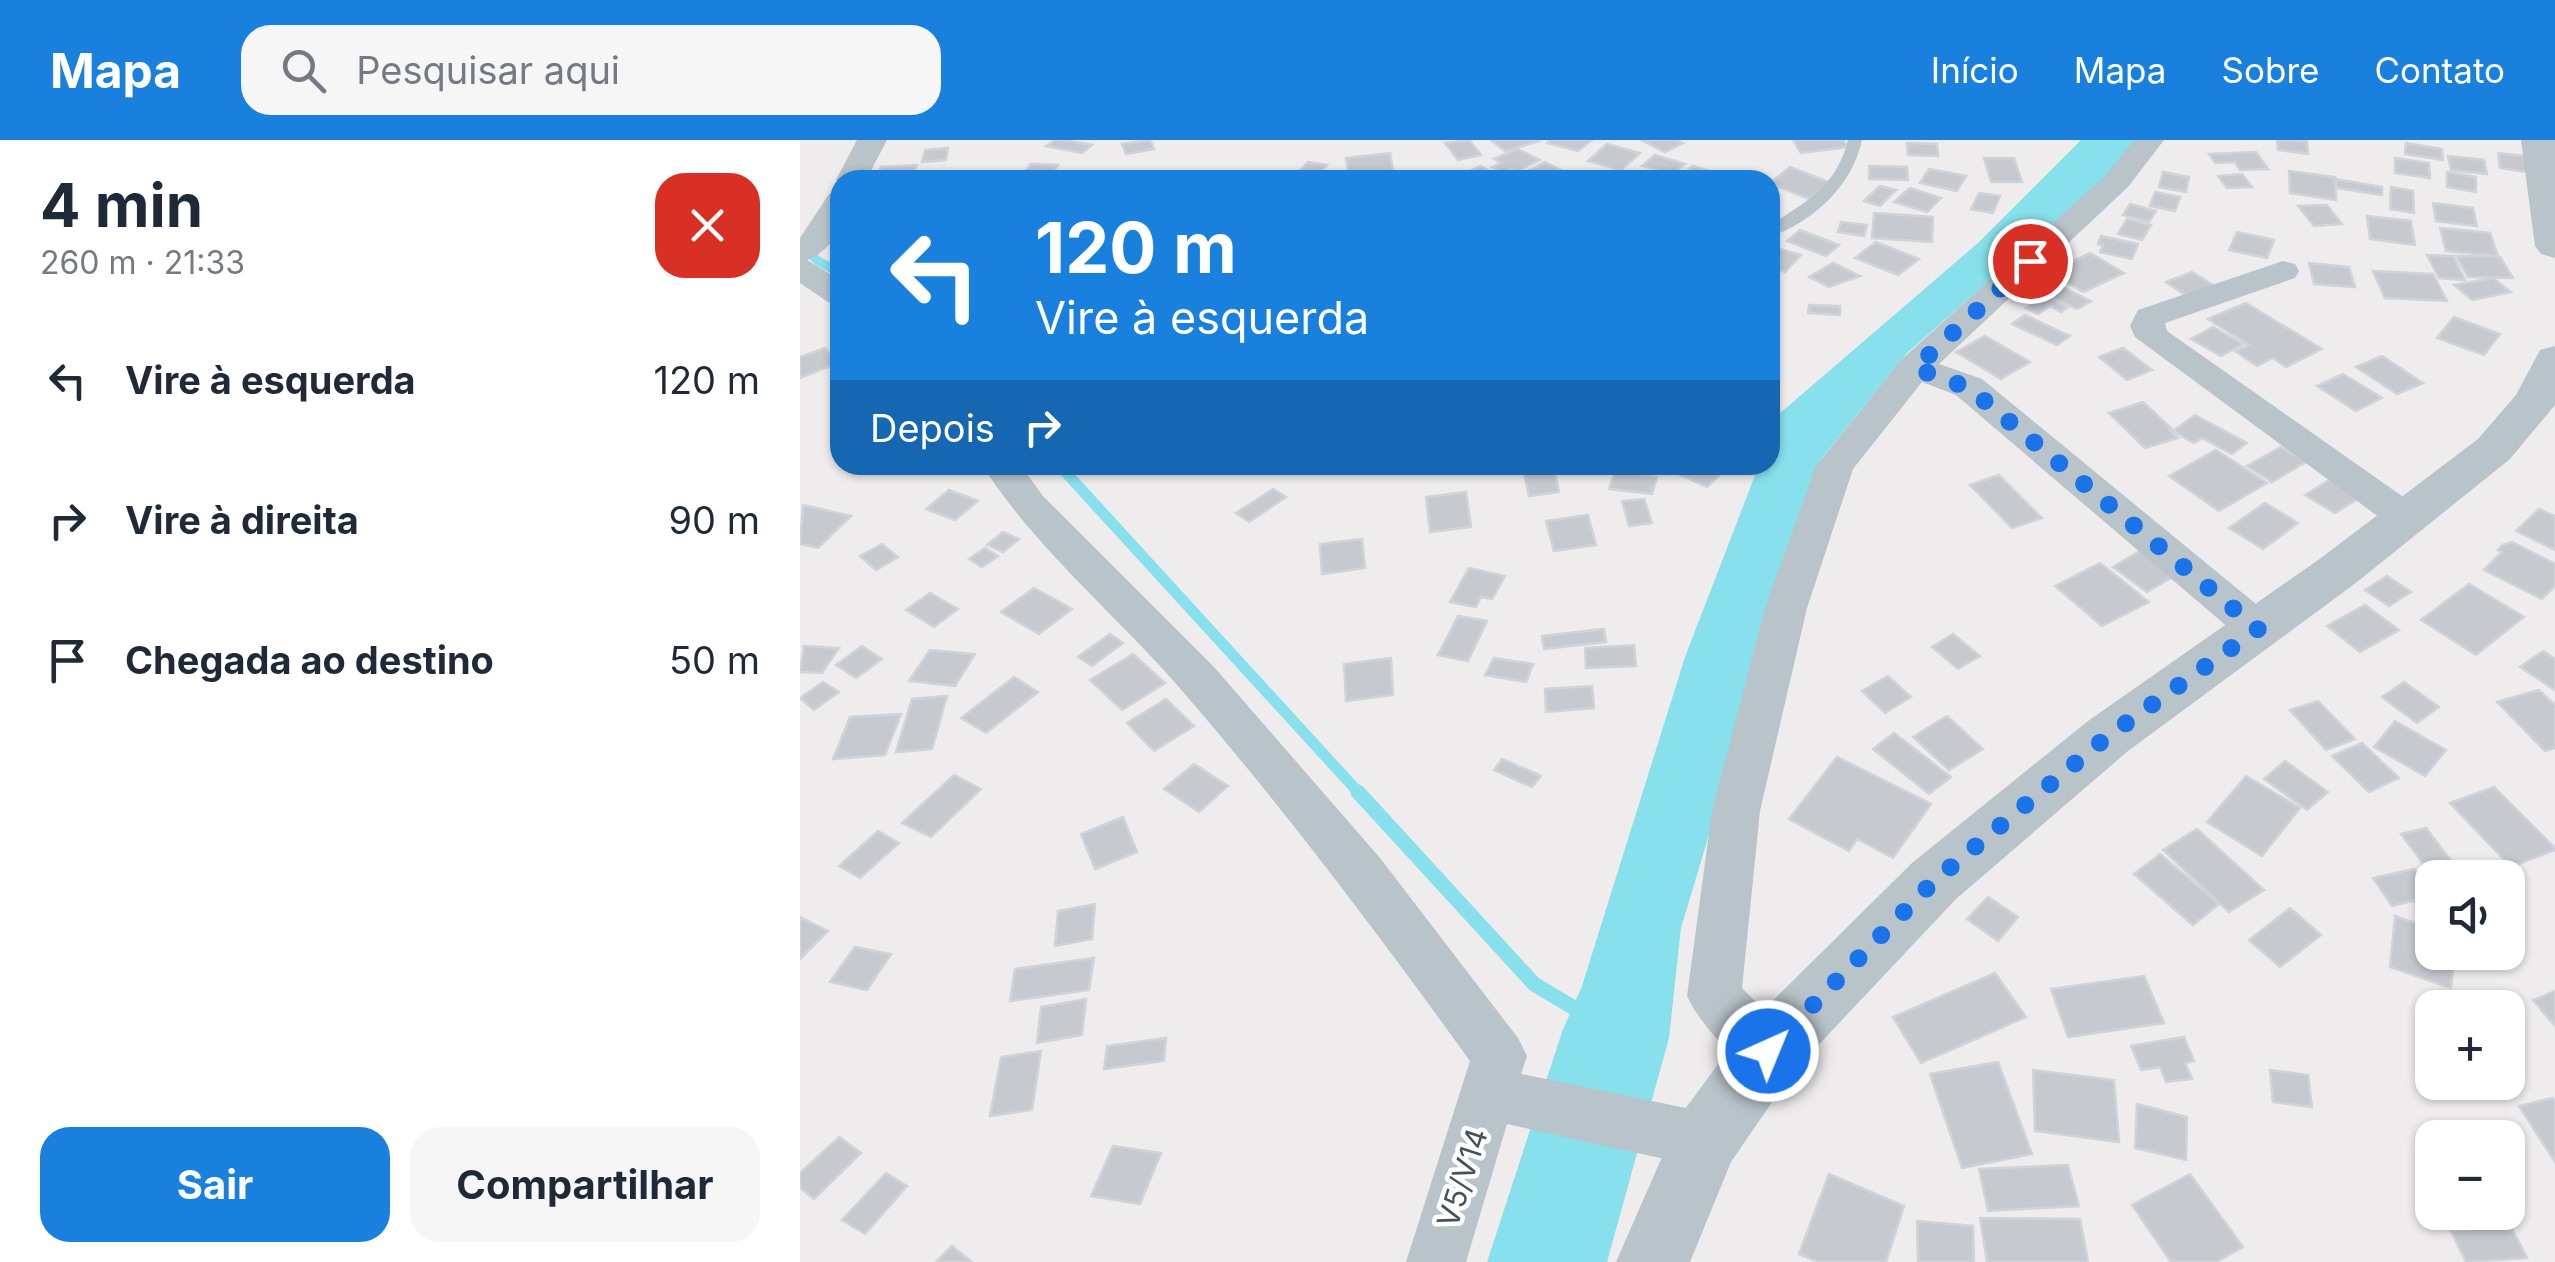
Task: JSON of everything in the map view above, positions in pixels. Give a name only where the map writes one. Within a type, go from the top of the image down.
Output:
[{"type":"street","points":[[856,170],[872,140]]},
{"type":"street","points":[[1768,1051],[1714,996],[1736,811],[1786,608],[1834,466],[1915,368],[2117,182],[2150,140]]},
{"type":"street","points":[[2539,140],[2555,246]]},
{"type":"street","points":[[830,216],[804,255],[830,284]]},
{"type":"street","points":[[2283,271],[2150,318],[2146,326],[2152,337],[2404,518]]},
{"type":"street","points":[[1653,1262],[1705,1140],[1768,1051],[1934,881],[2108,736],[2258,629],[2494,449],[2536,400],[2555,359]]},
{"type":"street","points":[[1915,368],[1969,388],[2258,629]]},
{"type":"street","name":"V5/V14","points":[[1009,475],[1028,504],[1198,679],[1362,873],[1499,1056],[1436,1262]]},
{"type":"street","points":[[1490,1094],[1705,1140]]},
{"type":"lane","points":[[1780,225],[1838,187],[1851,163],[1856,140]]},
{"type":"water","points":[[2081,140],[2135,140],[2106,178],[1907,353],[1822,458],[1681,928],[1669,1038],[1607,1262],[1487,1262],[1562,1032],[1582,986],[1685,657],[1755,475],[1780,475],[1780,413],[1978,243]]},
{"type":"building","points":[[1055,140],[1092,145],[1082,153],[1046,146]]},
{"type":"building","points":[[1150,140],[1154,149],[1126,154],[1122,144]]},
{"type":"building","points":[[1469,140],[1481,155],[1458,160],[1445,143]]},
{"type":"building","points":[[1491,140],[1538,140],[1539,141],[1505,151]]},
{"type":"building","points":[[1592,140],[1578,151],[1547,143]]},
{"type":"building","points":[[1641,140],[1676,140],[1683,143],[1665,152]]},
{"type":"building","points":[[1793,140],[1843,140],[1848,147],[1801,153]]},
{"type":"building","points":[[2277,140],[2307,141],[2308,154],[2278,150]]},
{"type":"building","points":[[1907,143],[1937,144],[1938,156],[1908,155]]},
{"type":"building","points":[[2406,143],[2442,149],[2443,160],[2405,154]]},
{"type":"building","points":[[1607,144],[1640,153],[1621,170],[1588,161]]},
{"type":"building","points":[[948,148],[946,160],[922,162],[925,150]]},
{"type":"building","points":[[1517,149],[1540,160],[1519,170],[1498,170],[1492,167],[1501,163],[1494,159]]},
{"type":"building","points":[[2256,152],[2268,169],[2240,170],[2235,162],[2215,163],[2209,154]]},
{"type":"building","points":[[1390,153],[1393,170],[1348,170],[1346,158]]},
{"type":"building","points":[[2498,153],[2524,156],[2527,172],[2500,168]]},
{"type":"building","points":[[1655,155],[1685,164],[1678,170],[1642,166]]},
{"type":"building","points":[[2448,156],[2484,160],[2487,174],[2451,170]]},
{"type":"building","points":[[1984,158],[2014,158],[2022,182],[1991,182]]},
{"type":"building","points":[[2395,158],[2429,163],[2430,178],[2395,173]]},
{"type":"building","points":[[1308,162],[1327,165],[1322,170],[1301,170]]},
{"type":"building","points":[[1545,162],[1561,170],[1530,170]]},
{"type":"building","points":[[1031,164],[1058,165],[1055,170],[1026,170]]},
{"type":"building","points":[[917,165],[915,170],[880,170]]},
{"type":"building","points":[[1869,166],[1907,167],[1908,180],[1869,179]]},
{"type":"building","points":[[1790,167],[1831,183],[1809,199],[1780,187],[1780,175]]},
{"type":"building","points":[[1929,169],[1966,176],[1957,191],[1920,183]]},
{"type":"building","points":[[2289,171],[2335,177],[2336,200],[2290,193]]},
{"type":"building","points":[[2163,172],[2189,177],[2186,192],[2159,187]]},
{"type":"building","points":[[2447,172],[2476,177],[2476,192],[2447,187]]},
{"type":"building","points":[[2242,174],[2252,187],[2227,188],[2218,176]]},
{"type":"building","points":[[2336,179],[2382,187],[2382,195],[2336,188]]},
{"type":"building","points":[[1880,186],[1896,190],[1880,206],[1864,201]]},
{"type":"building","points":[[2391,187],[2413,191],[2414,213],[2390,209]]},
{"type":"building","points":[[1910,188],[1941,198],[1927,212],[1894,202]]},
{"type":"building","points":[[2155,192],[2180,197],[2175,211],[2150,206]]},
{"type":"building","points":[[1979,193],[2000,196],[1993,213],[1971,209]]},
{"type":"building","points":[[2433,203],[2473,208],[2477,226],[2436,221]]},
{"type":"building","points":[[2130,204],[2156,211],[2149,222],[2123,215]]},
{"type":"building","points":[[2327,205],[2342,224],[2314,226],[2298,206]]},
{"type":"building","points":[[1874,213],[1933,217],[1932,242],[1872,238]]},
{"type":"building","points":[[2367,216],[2411,221],[2415,245],[2370,239]]},
{"type":"building","points":[[2127,219],[2151,225],[2142,240],[2118,234]]},
{"type":"building","points":[[1841,222],[1867,225],[1864,236],[1838,232]]},
{"type":"building","points":[[2440,228],[2490,233],[2498,256],[2446,251]]},
{"type":"building","points":[[1800,230],[1839,245],[1826,256],[1787,241]]},
{"type":"building","points":[[2237,232],[2274,240],[2267,258],[2229,250]]},
{"type":"building","points":[[2101,236],[2138,244],[2132,259],[2100,252]]},
{"type":"building","points":[[1876,242],[1919,259],[1898,275],[1855,258]]},
{"type":"building","points":[[1780,249],[1801,255],[1785,272],[1780,270]]},
{"type":"building","points":[[2090,253],[2124,273],[2083,292],[2050,272]]},
{"type":"building","points":[[2427,255],[2453,256],[2465,280],[2439,278]]},
{"type":"building","points":[[2456,256],[2500,257],[2513,278],[2468,277]]},
{"type":"building","points":[[1833,263],[1860,276],[1829,287],[1809,277]]},
{"type":"building","points":[[2309,263],[2349,267],[2355,287],[2314,284]]},
{"type":"building","points":[[2373,271],[2433,274],[2447,301],[2385,298]]},
{"type":"building","points":[[2192,272],[2215,286],[2188,297],[2166,282]]},
{"type":"building","points":[[2493,278],[2511,292],[2472,300],[2454,285]]},
{"type":"building","points":[[2060,286],[2091,301],[2077,309],[2046,294]]},
{"type":"building","points":[[2045,296],[2068,307],[2061,312],[2050,306],[2038,314],[2026,308]]},
{"type":"building","points":[[2246,303],[2322,349],[2286,367],[2273,358],[2257,366],[2235,351],[2249,345],[2208,319]]},
{"type":"building","points":[[1809,305],[1840,306],[1840,315],[1808,313]]},
{"type":"building","points":[[2025,315],[2070,336],[2057,345],[2012,324]]},
{"type":"building","points":[[2454,317],[2500,334],[2484,355],[2437,338]]},
{"type":"building","points":[[2213,327],[2243,344],[2221,356],[2191,339]]},
{"type":"building","points":[[1985,336],[2030,362],[2001,379],[1956,352]]},
{"type":"building","points":[[825,348],[830,354],[830,366],[800,378],[800,357]]},
{"type":"building","points":[[2123,348],[2152,370],[2127,380],[2099,357]]},
{"type":"building","points":[[2382,356],[2423,383],[2397,394],[2356,367]]},
{"type":"building","points":[[2343,374],[2382,398],[2356,411],[2317,386]]},
{"type":"building","points":[[2143,402],[2178,438],[2145,448],[2109,413]]},
{"type":"building","points":[[2195,415],[2247,443],[2232,454],[2202,438],[2194,443],[2173,431]]},
{"type":"building","points":[[2281,447],[2306,462],[2272,482],[2247,466]]},
{"type":"building","points":[[2216,450],[2267,483],[2219,511],[2169,476]]},
{"type":"building","points":[[1524,475],[1555,475],[1559,492],[1529,496]]},
{"type":"building","points":[[1614,475],[1657,477],[1652,494],[1609,489]]},
{"type":"building","points":[[1680,475],[1720,475],[1707,487]]},
{"type":"building","points":[[1999,475],[2042,518],[2012,528],[1970,485]]},
{"type":"building","points":[[2334,477],[2364,495],[2335,513],[2305,495]]},
{"type":"building","points":[[1273,489],[1286,497],[1249,522],[1236,513]]},
{"type":"building","points":[[949,490],[978,501],[955,520],[926,509]]},
{"type":"building","points":[[1466,492],[1471,527],[1430,532],[1426,497]]},
{"type":"building","points":[[1644,499],[1652,523],[1629,526],[1622,501]]},
{"type":"building","points":[[2265,503],[2298,523],[2263,549],[2229,528]]},
{"type":"building","points":[[803,505],[851,516],[818,548],[800,544]]},
{"type":"building","points":[[2539,509],[2555,516],[2555,550],[2516,531]]},
{"type":"building","points":[[1588,515],[1596,545],[1554,551],[1546,521]]},
{"type":"building","points":[[1003,532],[1019,539],[1003,552],[987,545]]},
{"type":"building","points":[[1362,539],[1365,568],[1322,574],[1320,544]]},
{"type":"building","points":[[2512,542],[2555,564],[2555,586],[2542,599],[2484,570],[2502,552],[2498,550],[2502,545]]},
{"type":"building","points":[[882,544],[898,557],[876,570],[860,556]]},
{"type":"building","points":[[985,548],[998,556],[982,567],[969,559]]},
{"type":"building","points":[[2143,549],[2178,574],[2147,592],[2113,567]]},
{"type":"building","points":[[2100,563],[2149,602],[2102,626],[2055,586]]},
{"type":"building","points":[[1469,568],[1505,576],[1492,599],[1481,597],[1476,607],[1450,602]]},
{"type":"building","points":[[2387,576],[2411,592],[2389,606],[2365,590]]},
{"type":"building","points":[[2469,584],[2524,617],[2476,655],[2421,620]]},
{"type":"building","points":[[1034,588],[1072,609],[1039,634],[1001,612]]},
{"type":"building","points":[[930,593],[958,609],[934,627],[906,610]]},
{"type":"building","points":[[2365,605],[2399,630],[2360,652],[2327,626]]},
{"type":"building","points":[[1458,616],[1487,621],[1468,661],[1438,655]]},
{"type":"building","points":[[1604,629],[1606,642],[1544,649],[1542,636]]},
{"type":"building","points":[[1110,634],[1123,643],[1092,666],[1078,657]]},
{"type":"building","points":[[1953,634],[1980,656],[1958,669],[1932,647]]},
{"type":"building","points":[[1634,645],[1636,666],[1586,668],[1585,648]]},
{"type":"building","points":[[804,646],[839,648],[822,673],[800,672]]},
{"type":"building","points":[[862,646],[882,659],[856,678],[836,665]]},
{"type":"building","points":[[930,650],[975,654],[955,686],[909,681]]},
{"type":"building","points":[[2543,651],[2555,659],[2555,690],[2520,667]]},
{"type":"building","points":[[1133,654],[1165,683],[1122,710],[1090,680]]},
{"type":"building","points":[[1391,658],[1393,695],[1346,701],[1344,664]]},
{"type":"building","points":[[1494,658],[1533,664],[1526,682],[1485,675]]},
{"type":"building","points":[[1888,676],[1911,697],[1885,713],[1862,691]]},
{"type":"building","points":[[1014,677],[1038,692],[986,733],[961,718]]},
{"type":"building","points":[[823,682],[839,692],[814,710],[800,698]]},
{"type":"building","points":[[2404,682],[2439,707],[2417,723],[2382,697]]},
{"type":"building","points":[[1592,686],[1594,708],[1546,712],[1545,689]]},
{"type":"building","points":[[2539,690],[2555,705],[2555,748],[2545,751],[2497,702]]},
{"type":"building","points":[[947,696],[932,749],[896,752],[912,699]]},
{"type":"building","points":[[1166,699],[1194,726],[1154,751],[1127,723]]},
{"type":"building","points":[[2318,701],[2355,739],[2326,750],[2290,710]]},
{"type":"building","points":[[901,714],[885,755],[833,759],[850,717]]},
{"type":"building","points":[[1947,716],[1983,749],[1949,770],[1913,737]]},
{"type":"building","points":[[2395,721],[2446,750],[2425,776],[2374,747]]},
{"type":"building","points":[[1894,733],[1951,777],[1929,794],[1873,749]]},
{"type":"building","points":[[2362,743],[2399,778],[2369,792],[2332,756]]},
{"type":"building","points":[[1837,757],[1931,804],[1893,858],[1857,839],[1849,851],[1789,819]]},
{"type":"building","points":[[1502,759],[1541,776],[1532,787],[1494,770]]},
{"type":"building","points":[[2285,761],[2328,792],[2307,810],[2264,779]]},
{"type":"building","points":[[1194,764],[1228,786],[1199,812],[1164,789]]},
{"type":"building","points":[[954,775],[981,789],[931,837],[902,823]]},
{"type":"building","points":[[2246,776],[2300,808],[2262,856],[2207,822]]},
{"type":"building","points":[[2494,787],[2555,850],[2525,862],[2504,860],[2450,803]]},
{"type":"building","points":[[1123,817],[1137,852],[1095,869],[1081,834]]},
{"type":"building","points":[[2426,828],[2451,860],[2420,860],[2401,834]]},
{"type":"building","points":[[2197,829],[2264,890],[2229,912],[2163,850]]},
{"type":"building","points":[[878,831],[899,843],[860,878],[839,866]]},
{"type":"building","points":[[2160,854],[2219,904],[2193,925],[2134,874]]},
{"type":"building","points":[[2414,869],[2415,900],[2392,906],[2373,878]]},
{"type":"building","points":[[1988,897],[2018,917],[1998,941],[1967,919]]},
{"type":"building","points":[[1095,904],[1092,939],[1055,946],[1058,911]]},
{"type":"building","points":[[2290,908],[2321,935],[2280,967],[2249,940]]},
{"type":"building","points":[[2395,916],[2415,923],[2415,970],[2453,970],[2451,988],[2390,967]]},
{"type":"building","points":[[800,917],[828,931],[800,959]]},
{"type":"building","points":[[855,947],[891,954],[867,990],[830,982]]},
{"type":"building","points":[[1094,958],[1089,990],[1010,1001],[1015,969]]},
{"type":"building","points":[[1995,973],[2026,1017],[1921,1063],[1893,1017]]},
{"type":"building","points":[[2144,976],[2164,1023],[2068,1037],[2051,989]]},
{"type":"building","points":[[2555,991],[2555,1026],[2533,1000]]},
{"type":"building","points":[[1086,999],[1082,1035],[1037,1043],[1041,1007]]},
{"type":"building","points":[[2184,1037],[2194,1061],[2185,1063],[2192,1079],[2166,1082],[2160,1067],[2141,1070],[2131,1046]]},
{"type":"building","points":[[1166,1038],[1164,1061],[1104,1069],[1107,1046]]},
{"type":"building","points":[[1041,1051],[1032,1110],[990,1116],[1001,1057]]},
{"type":"building","points":[[1998,1062],[2032,1154],[1962,1168],[1930,1074]]},
{"type":"building","points":[[2033,1070],[2114,1080],[2119,1142],[2035,1131]]},
{"type":"building","points":[[2270,1070],[2308,1075],[2312,1107],[2273,1102]]},
{"type":"building","points":[[2553,1098],[2555,1102],[2555,1162],[2519,1106]]},
{"type":"building","points":[[2137,1104],[2187,1117],[2186,1160],[2135,1148]]},
{"type":"building","points":[[839,1137],[861,1153],[814,1199],[800,1188],[800,1173]]},
{"type":"building","points":[[1113,1146],[1161,1153],[1140,1204],[1091,1196]]},
{"type":"building","points":[[2068,1165],[2079,1206],[1988,1211],[1979,1169]]},
{"type":"building","points":[[886,1173],[907,1186],[865,1234],[842,1220]]},
{"type":"building","points":[[1829,1174],[1904,1206],[1886,1262],[1818,1262],[1799,1254]]},
{"type":"building","points":[[2190,1174],[2243,1247],[2216,1262],[2171,1262],[2132,1205]]},
{"type":"building","points":[[1980,1218],[2080,1219],[2088,1262],[1987,1262]]},
{"type":"building","points":[[1917,1221],[1973,1226],[1974,1262],[1918,1262]]},
{"type":"building","points":[[2513,1230],[2527,1258],[2466,1262],[2451,1231]]},
{"type":"building","points":[[952,1246],[972,1262],[936,1262]]},
{"type":"waterway","points":[[800,244],[830,268]]},
{"type":"waterway","points":[[1068,475],[1360,794]]},
{"type":"waterway","points":[[1358,792],[1534,984],[1584,1014]]},
{"type":"route","points":[[1768,1051],[1934,881],[2108,736],[2258,629],[1969,388],[1915,368],[2030,261]]}]
